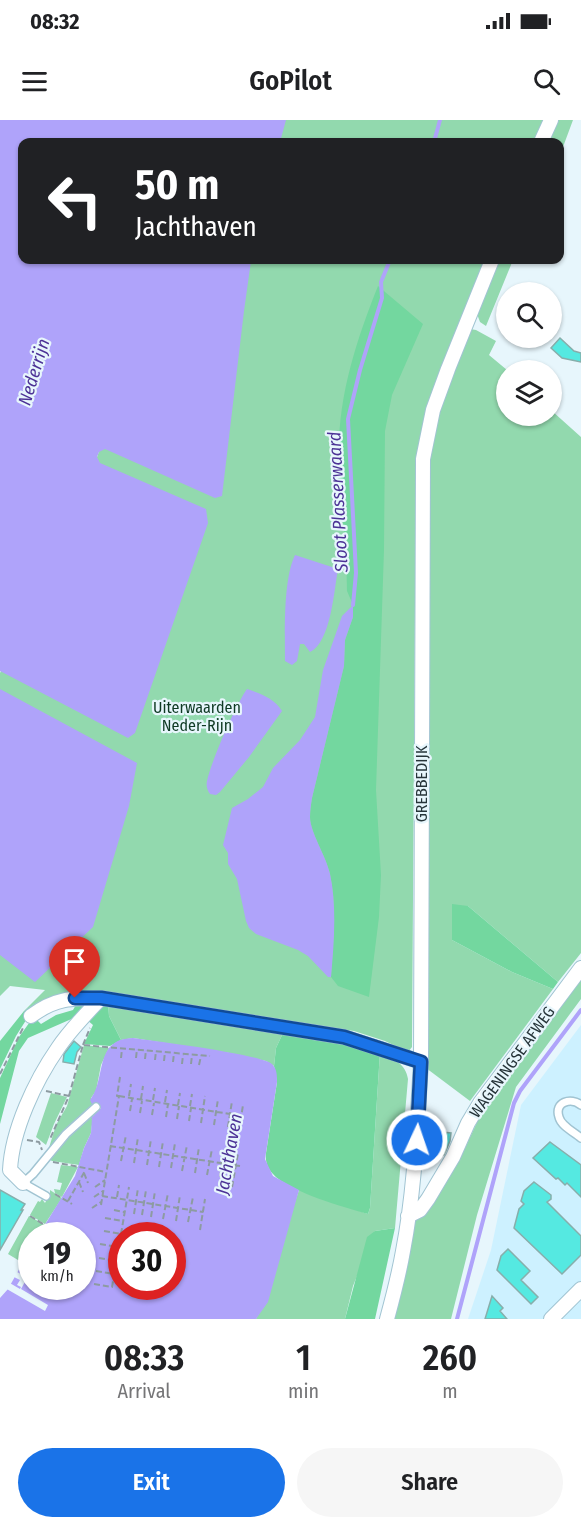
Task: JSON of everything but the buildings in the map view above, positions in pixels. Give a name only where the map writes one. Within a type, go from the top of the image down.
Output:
[{"type":"street","points":[[544,138],[551,120]]},
{"type":"street","name":"GREBBEDIJK","points":[[387,1319],[404,1250],[417,1140],[421,1062],[423,459],[437,400],[490,264]]},
{"type":"street","name":"WAGENINGSE AFWEG","points":[[408,1216],[420,1210],[453,1157],[480,1103],[581,968]]},
{"type":"street","points":[[23,1183],[10,1170],[11,1156],[21,1120],[58,1048],[101,998]]},
{"type":"street","points":[[31,1016],[47,1005],[65,999],[101,998],[344,1037],[421,1062]]},
{"type":"street","points":[[551,1319],[581,1289]]},
{"type":"lane","points":[[581,1105],[576,1101],[568,1100],[562,1103],[558,1110],[562,1124],[581,1138]]},
{"type":"lane","points":[[46,1196],[23,1183],[66,1134],[96,1107]]},
{"type":"path","points":[[0,1074],[14,1043],[31,1016]]},
{"type":"path","points":[[44,1155],[55,1124],[69,1096],[83,1045],[210,1056]]},
{"type":"path","points":[[126,1056],[127,1048]]},
{"type":"path","points":[[121,1058],[122,1049]]},
{"type":"path","points":[[136,1058],[137,1049]]},
{"type":"path","points":[[145,1059],[147,1050]]},
{"type":"path","points":[[155,1060],[156,1051]]},
{"type":"path","points":[[164,1061],[165,1052]]},
{"type":"path","points":[[173,1062],[174,1053]]},
{"type":"path","points":[[182,1064],[183,1054]]},
{"type":"path","points":[[191,1064],[192,1055]]},
{"type":"path","points":[[199,1065],[201,1056]]},
{"type":"path","points":[[92,1208],[101,1204],[119,1096],[117,1096],[120,1077]]},
{"type":"path","points":[[130,1111],[131,1084]]},
{"type":"path","points":[[140,1113],[143,1086]]},
{"type":"path","points":[[36,1087],[69,1096]]},
{"type":"path","points":[[152,1115],[155,1088]]},
{"type":"path","points":[[165,1117],[167,1090]]},
{"type":"path","points":[[177,1119],[180,1093]]},
{"type":"path","points":[[189,1121],[192,1094]]},
{"type":"path","points":[[119,1096],[242,1116]]},
{"type":"path","points":[[201,1123],[206,1096]]},
{"type":"path","points":[[214,1125],[218,1099]]},
{"type":"path","points":[[228,1127],[232,1101]]},
{"type":"path","points":[[239,1130],[243,1105]]},
{"type":"path","points":[[121,1161],[126,1135]]},
{"type":"path","points":[[134,1163],[138,1137]]},
{"type":"path","points":[[147,1165],[151,1139]]},
{"type":"path","points":[[159,1167],[163,1141]]},
{"type":"path","points":[[171,1168],[175,1143]]},
{"type":"path","points":[[183,1171],[187,1144]]},
{"type":"path","points":[[111,1146],[238,1166]]},
{"type":"path","points":[[195,1173],[199,1147]]},
{"type":"path","points":[[207,1174],[212,1149]]},
{"type":"path","points":[[220,1177],[224,1151]]},
{"type":"path","points":[[232,1187],[238,1166],[238,1153]]},
{"type":"path","points":[[67,1165],[106,1172]]},
{"type":"path","points":[[68,1201],[84,1172],[88,1184]]},
{"type":"path","points":[[95,1187],[105,1180]]},
{"type":"path","points":[[79,1182],[83,1192]]},
{"type":"path","points":[[117,1198],[119,1185]]},
{"type":"path","points":[[105,1218],[123,1221],[129,1186]]},
{"type":"path","points":[[134,1214],[138,1188]]},
{"type":"path","points":[[142,1215],[146,1190]]},
{"type":"path","points":[[94,1197],[103,1191]]},
{"type":"path","points":[[151,1217],[155,1191]]},
{"type":"path","points":[[163,1219],[168,1193]]},
{"type":"path","points":[[55,1194],[72,1204]]},
{"type":"path","points":[[176,1221],[180,1195]]},
{"type":"path","points":[[102,1196],[203,1212]]},
{"type":"path","points":[[188,1222],[193,1197]]},
{"type":"path","points":[[200,1230],[205,1199]]},
{"type":"path","points":[[114,1210],[124,1212]]},
{"type":"path","points":[[30,1216],[40,1222]]},
{"type":"path","points":[[104,1231],[108,1232]]},
{"type":"path","points":[[100,1244],[108,1245]]},
{"type":"path","points":[[99,1258],[108,1260]]},
{"type":"path","points":[[96,1271],[108,1273]]},
{"type":"shaded area","points":[[581,1025],[581,1319],[468,1319],[491,1250],[521,1105]]},
{"type":"green space","points":[[190,120],[544,120],[537,138],[188,138]]},
{"type":"green space","points":[[557,120],[573,120],[564,144],[564,138],[549,138]]},
{"type":"green space","name":"Uiterwaarden Neder-Rijn","points":[[164,264],[485,264],[416,458],[412,1047],[408,1052],[385,1041],[354,1031],[103,992],[54,996],[24,1011],[45,990],[10,986],[0,996],[0,673],[96,460]]},
{"type":"green space","points":[[497,264],[511,264],[504,282],[496,282],[496,302],[486,326],[480,322],[477,314]]},
{"type":"green space","points":[[378,286],[423,324],[392,395],[385,431],[384,550],[376,790],[381,875],[379,917],[369,997],[338,986],[331,977],[334,926],[332,887],[328,867],[310,817],[312,798],[344,666],[345,640],[353,617],[353,605],[347,591],[340,476],[341,414],[355,349]]},
{"type":"green space","points":[[470,329],[476,330],[496,341],[489,355],[496,361],[496,426],[562,426],[562,420],[581,437],[581,953],[558,982],[468,906],[452,940],[512,972],[553,989],[470,1101],[426,1068],[428,459],[439,411]]},
{"type":"green space","points":[[452,904],[468,906],[558,982],[553,989],[512,972],[452,940]]},
{"type":"green space","points":[[581,974],[581,999],[516,1087],[477,1215],[451,1319],[392,1319],[413,1221],[432,1203],[459,1161],[486,1103]]},
{"type":"green space","points":[[84,990],[103,992],[28,1017],[0,1069],[0,1041],[24,1011],[54,996]]},
{"type":"green space","points":[[88,1002],[76,1017],[28,1038],[19,1051],[0,1124],[0,1078],[19,1037],[32,1019],[35,1018],[41,1024],[56,1015],[73,1010],[77,1003]]},
{"type":"green space","points":[[108,1003],[283,1033],[276,1048],[274,1066],[266,1061],[229,1053],[133,1038],[121,1040],[109,1016]]},
{"type":"green space","points":[[108,1003],[109,1016],[121,1040],[110,1046],[84,1044],[93,1025],[86,1019],[98,1008]]},
{"type":"green space","points":[[283,1033],[365,1047],[380,1052],[368,1214],[291,1187],[273,1174],[268,1167],[266,1153],[277,1082],[274,1066],[276,1048]]},
{"type":"green space","points":[[84,1045],[109,1048],[101,1065],[96,1091],[91,1098],[93,1106],[48,1151],[56,1125],[67,1106]]},
{"type":"green space","points":[[380,1052],[402,1065],[408,1079],[395,1228],[375,1231],[353,1286],[345,1319],[256,1319],[299,1190],[368,1214]]},
{"type":"green space","points":[[51,1093],[67,1097],[46,1145],[36,1137]]},
{"type":"green space","points":[[91,1114],[93,1116],[91,1133],[79,1165],[52,1161],[47,1158],[68,1135]]},
{"type":"green space","points":[[61,1165],[78,1167],[62,1197],[55,1193],[54,1189],[60,1190],[62,1183],[57,1182]]},
{"type":"green space","points":[[50,1190],[62,1198],[46,1222],[42,1222],[30,1215],[38,1201],[42,1199],[45,1203]]},
{"type":"green space","points":[[29,1216],[40,1222],[26,1222]]},
{"type":"green space","points":[[395,1228],[375,1319],[345,1319],[367,1237],[375,1231]]},
{"type":"green space","points":[[18,1236],[18,1260],[8,1254]]},
{"type":"water","name":"Nederrijn","points":[[0,120],[286,120],[281,138],[18,138],[18,264],[251,264],[222,496],[215,498],[105,449],[99,452],[97,457],[100,463],[206,509],[208,523],[135,733],[128,738],[0,671]]},
{"type":"water","points":[[295,555],[338,569],[330,615],[323,638],[310,652],[304,644],[300,644],[297,661],[292,665],[285,661],[285,621],[288,578]]},
{"type":"water","points":[[353,605],[353,617],[345,640],[344,666],[310,812],[313,830],[328,867],[332,886],[334,938],[331,977],[328,977],[308,956],[256,934],[249,928],[237,879],[228,864],[228,853],[223,845],[232,808],[263,787],[273,768],[300,740],[315,717],[323,670],[342,616]]},
{"type":"water","points":[[0,689],[137,763],[129,806],[93,927],[35,982],[0,955]]},
{"type":"water","points":[[247,689],[271,700],[282,711],[220,792],[216,795],[210,794],[207,788],[209,772]]},
{"type":"water","name":"Jachthaven","points":[[133,1038],[183,1045],[248,1056],[272,1064],[275,1068],[277,1082],[265,1159],[273,1176],[299,1190],[268,1302],[256,1319],[0,1319],[0,1298],[18,1271],[18,1300],[96,1300],[96,1222],[47,1222],[75,1176],[91,1133],[92,1117],[101,1108],[97,1103],[93,1106],[90,1100],[95,1091],[106,1053],[120,1040]]},
{"type":"pier","points":[[15,1271],[18,1272],[18,1279],[12,1276]]},
{"type":"pier","points":[[8,1282],[18,1288],[18,1295],[5,1288]]},
{"type":"pier","points":[[26,1300],[40,1300],[48,1305],[45,1311]]},
{"type":"waterway","name":"Sloot Plasserwaard","points":[[435,138],[440,120]]},
{"type":"waterway","name":"Sloot Plasserwaard","points":[[353,605],[356,573],[348,419],[382,298],[381,282],[388,264]]},
{"type":"waterway","points":[[457,1319],[514,1103],[520,1091],[581,1010]]},
{"type":"route","points":[[75,998],[101,998],[344,1037],[421,1062],[417,1140]]}]
